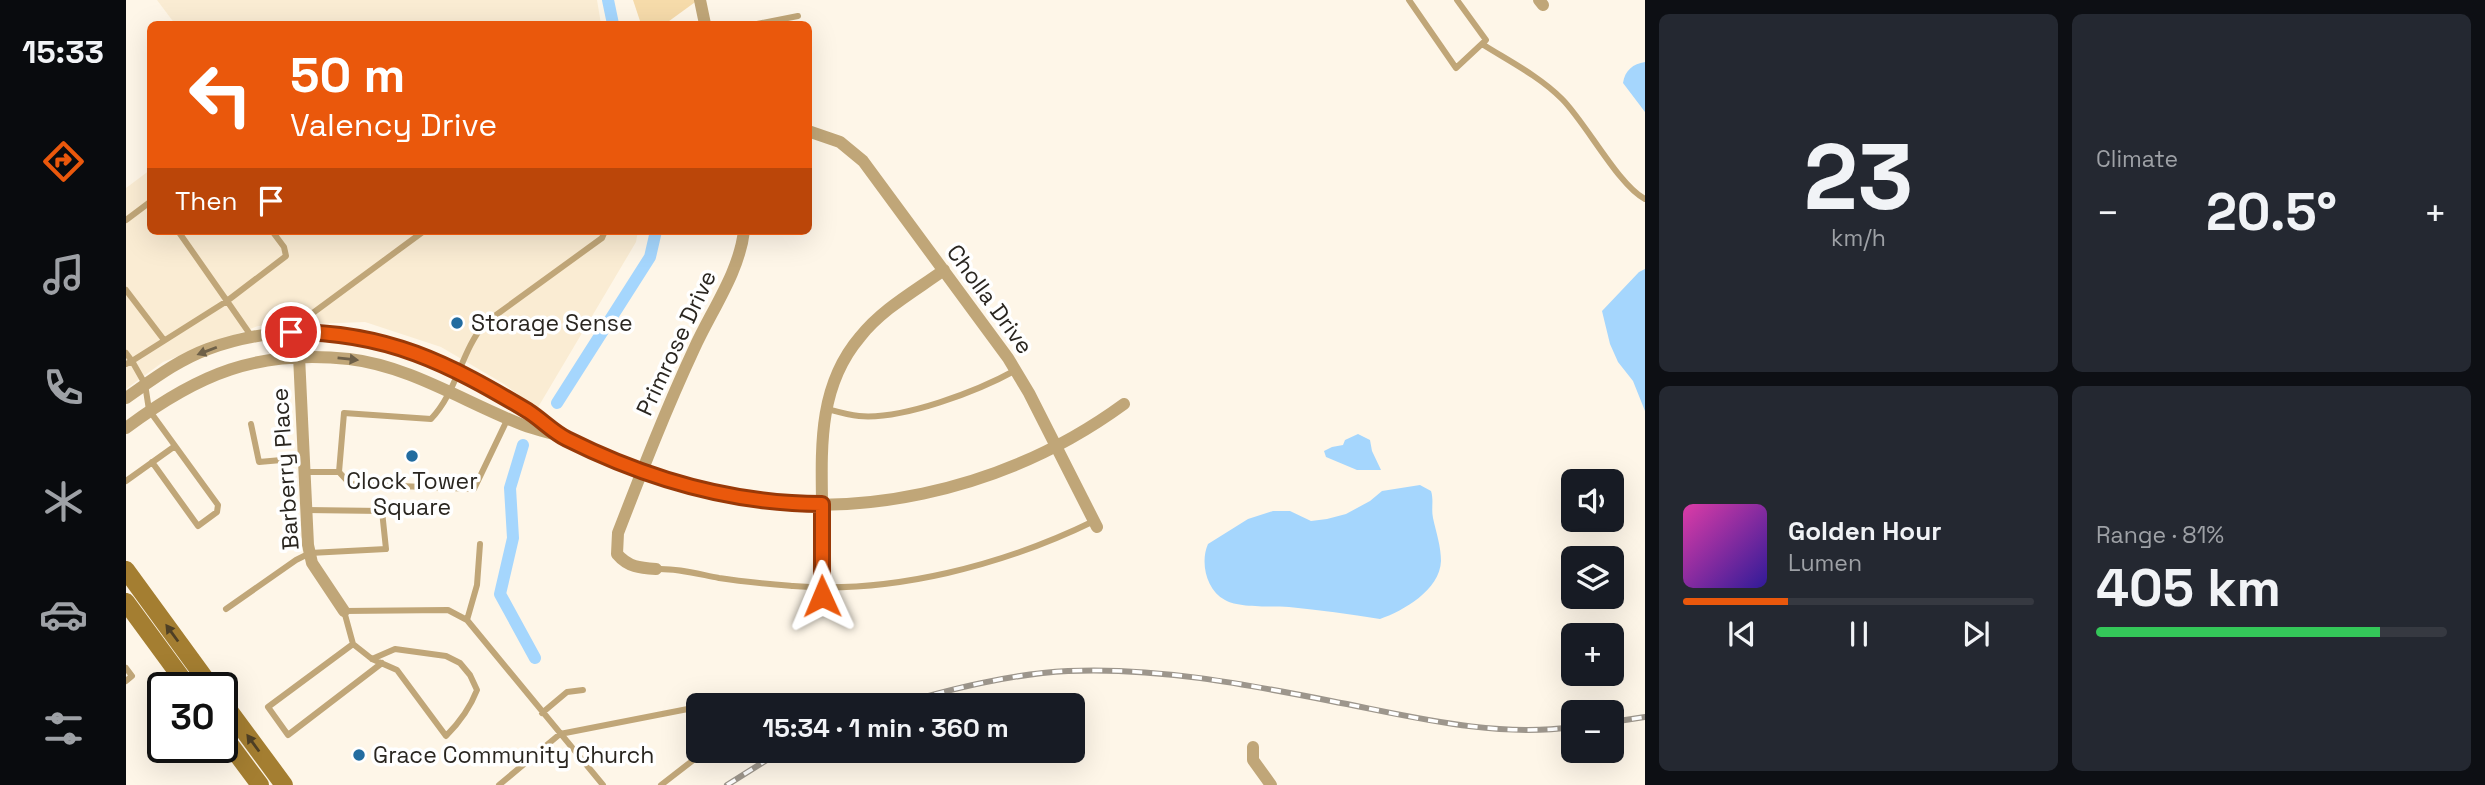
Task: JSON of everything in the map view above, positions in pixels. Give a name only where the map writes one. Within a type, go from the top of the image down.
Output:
[{"type":"main road","points":[[126,570],[200,672]]},
{"type":"main road","points":[[126,602],[177,672]]},
{"type":"main road","points":[[238,723],[284,785]]},
{"type":"main road","points":[[238,755],[260,785]]},
{"type":"street","points":[[700,2],[704,21]]},
{"type":"street","name":"Cholla Drive","points":[[812,132],[840,142],[863,161],[944,270],[1016,370],[1095,524]]},
{"type":"street","name":"Primrose Drive","points":[[656,569],[631,566],[617,554],[618,533],[695,346],[738,257],[743,235]]},
{"type":"street","points":[[822,592],[821,445],[825,408],[838,372],[859,337],[881,316],[944,270]]},
{"type":"street","points":[[126,398],[174,366],[208,349],[254,338],[301,332],[345,334],[409,349],[460,372],[531,413],[565,438]]},
{"type":"street","points":[[126,428],[178,391],[213,374],[299,356],[370,362],[412,376],[508,418],[565,438],[642,471],[721,494],[822,504],[880,501],[945,489],[1013,467],[1056,447],[1124,404]]},
{"type":"street","name":"Barberry Place","points":[[299,356],[310,554],[312,562],[344,611]]},
{"type":"street","points":[[1253,747],[1253,760],[1271,785]]},
{"type":"lane","points":[[1409,0],[1456,68],[1486,40],[1457,0]]},
{"type":"lane","points":[[772,21],[798,16]]},
{"type":"lane","points":[[1482,44],[1550,87],[1579,118],[1631,190],[1645,198]]},
{"type":"lane","points":[[126,220],[147,204]]},
{"type":"lane","points":[[181,235],[254,338]]},
{"type":"lane","points":[[129,363],[227,301],[286,256],[284,247],[275,235]]},
{"type":"lane","points":[[299,356],[302,321],[418,235]]},
{"type":"lane","points":[[339,472],[344,413],[431,418],[442,407],[476,334],[485,323],[603,235]]},
{"type":"lane","points":[[126,290],[164,340]]},
{"type":"lane","points":[[126,353],[129,363],[145,384],[149,411],[218,505],[217,512],[198,526],[152,462]]},
{"type":"lane","points":[[825,408],[862,416],[892,413],[968,393],[1016,370]]},
{"type":"lane","points":[[251,424],[259,462],[304,465],[339,472],[350,484],[474,489],[508,418]]},
{"type":"lane","points":[[126,481],[175,446]]},
{"type":"lane","points":[[226,609],[296,560],[310,554],[386,549],[383,512],[306,510]]},
{"type":"lane","points":[[656,569],[670,568],[741,582],[822,592],[919,579],[978,565],[1095,524]]},
{"type":"lane","points":[[467,620],[477,585],[480,544]]},
{"type":"lane","points":[[372,659],[395,649],[446,656],[460,663],[477,690],[460,722],[446,736],[397,670],[372,659],[353,644],[344,611],[448,610],[467,620],[603,785]]},
{"type":"lane","points":[[353,644],[268,707],[288,735],[382,663]]},
{"type":"lane","points":[[126,668],[132,676],[126,681]]},
{"type":"lane","points":[[542,713],[567,692],[583,690]]},
{"type":"lane","points":[[499,785],[560,734],[686,709]]},
{"type":"lane","points":[[661,785],[689,763]]},
{"type":"shaded area","points":[[157,0],[597,0],[600,21],[173,21]]},
{"type":"shaded area","points":[[633,0],[698,0],[669,21],[640,21]]},
{"type":"shaded area","points":[[147,172],[147,235],[637,235],[636,242],[537,409],[504,384],[441,347],[365,322],[258,326],[163,362],[126,389],[126,188]]},
{"type":"water","points":[[1645,62],[1645,112],[1623,83],[1630,68]]},
{"type":"water","points":[[1645,269],[1645,411],[1633,381],[1618,362],[1610,344],[1602,311]]},
{"type":"water","points":[[1358,434],[1370,440],[1381,470],[1357,470],[1326,457],[1324,451],[1343,445],[1345,440]]},
{"type":"water","points":[[1420,485],[1432,494],[1432,514],[1441,555],[1439,571],[1419,598],[1389,615],[1380,619],[1289,607],[1231,603],[1218,595],[1209,583],[1205,567],[1208,544],[1248,519],[1273,511],[1290,511],[1311,521],[1327,519],[1346,514],[1382,491]]},
{"type":"waterway","points":[[608,0],[612,21]]},
{"type":"waterway","points":[[557,403],[650,257],[655,235]]},
{"type":"waterway","points":[[523,445],[510,488],[513,538],[500,594],[535,658]]},
{"type":"railway","points":[[940,693],[1003,679],[1101,670],[1167,674],[1233,683],[1482,728],[1561,728]]},
{"type":"railway","points":[[1624,720],[1645,717]]},
{"type":"railway","points":[[727,785],[762,763]]},
{"type":"place","name":"Storage Sense","points":[[457,323]]},
{"type":"place","name":"Clock Tower Square","points":[[412,456]]},
{"type":"place","name":"Grace Community Church","points":[[359,755]]},
{"type":"route","points":[[291,332],[345,334],[409,349],[460,372],[531,413],[565,438],[677,483],[754,499],[822,504],[822,596]]}]
